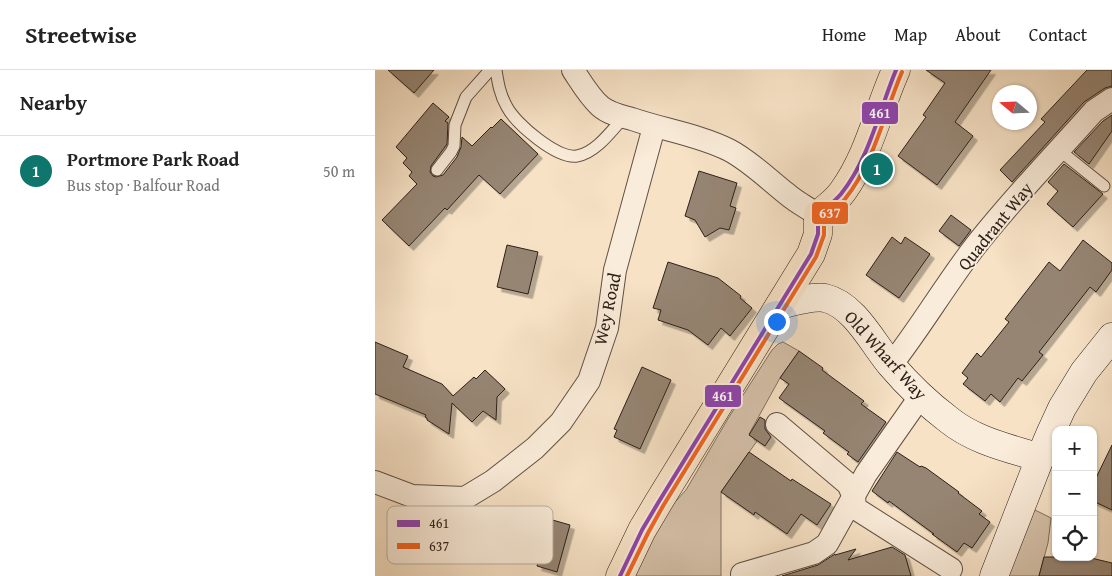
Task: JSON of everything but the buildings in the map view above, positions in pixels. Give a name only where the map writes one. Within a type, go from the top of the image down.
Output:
[{"type":"main road","points":[[620,576],[642,530],[811,254],[818,234],[818,216],[842,192],[857,168],[896,70]]},
{"type":"street","points":[[573,70],[592,97],[601,107],[611,113],[715,143],[732,151],[818,216]]},
{"type":"street","name":"Quadrant Way","points":[[891,365],[908,344],[977,243],[995,221],[1094,111],[1112,99]]},
{"type":"street","name":"Wey Road","points":[[375,482],[412,496],[465,498],[493,481],[535,448],[561,422],[589,380],[607,328],[615,270],[655,127]]},
{"type":"street","name":"Old Wharf Way","points":[[780,305],[799,300],[824,298],[839,304],[856,318],[891,365],[920,397],[950,421],[971,434],[997,445],[1040,458]]},
{"type":"street","points":[[995,576],[1040,458],[1062,408],[1084,372],[1112,337]]},
{"type":"street","points":[[742,574],[815,553],[827,544],[866,474],[920,397]]},
{"type":"street","points":[[777,424],[848,484],[854,496],[855,508],[951,569]]},
{"type":"lane","points":[[437,170],[454,146],[455,124],[466,97],[490,70]]},
{"type":"lane","points":[[496,70],[500,93],[515,119],[539,140],[555,151],[567,156],[578,156],[599,145],[624,117]]},
{"type":"lane","points":[[1059,150],[1104,186]]},
{"type":"shaded area","points":[[783,342],[799,351],[780,378],[749,434],[757,441],[721,492],[721,576],[631,576],[664,514],[686,490],[729,417],[772,350]]},
{"type":"shaded area","points":[[1033,509],[1051,518],[1048,543],[1039,576],[1005,576]]},
{"type":"transit line","name":"461","points":[[818,215],[841,194],[859,166],[873,134],[896,70]]},
{"type":"transit line","name":"637","points":[[822,220],[845,199],[864,170],[902,72]]},
{"type":"transit line","name":"461","points":[[620,576],[642,530],[658,503],[811,254],[818,234],[818,215]]},
{"type":"transit line","name":"637","points":[[627,576],[663,506],[816,257],[824,235],[824,215]]},
{"type":"place","name":"Portmore Park Road","points":[[877,169]]}]
